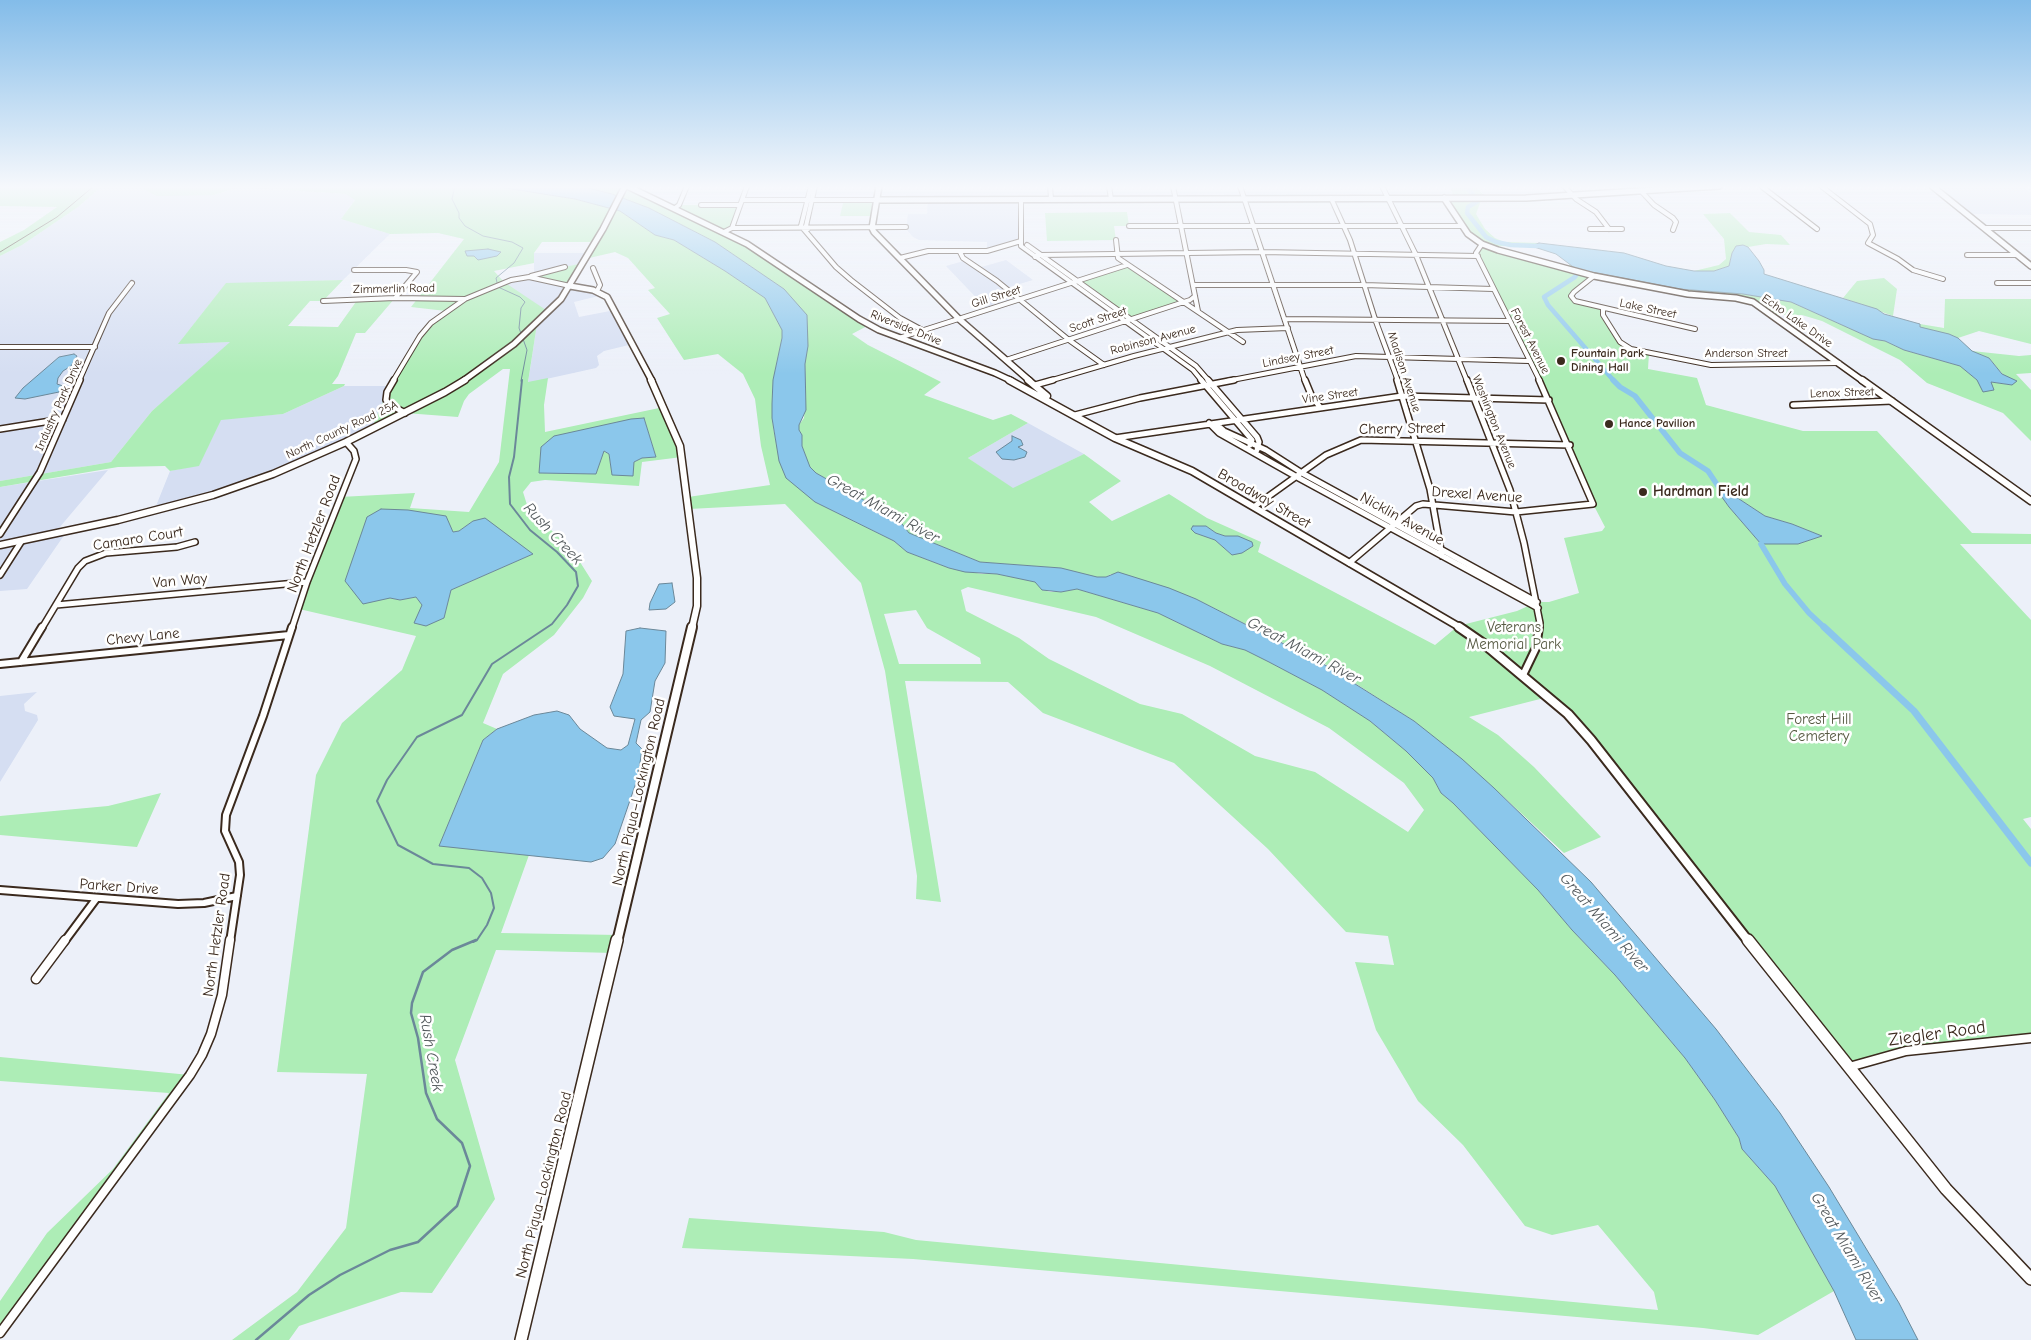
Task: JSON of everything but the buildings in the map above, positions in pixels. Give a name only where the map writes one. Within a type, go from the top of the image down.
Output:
[{"type":"street","name":"North County Road 25A","points":[[0,545],[118,520],[213,495],[273,474],[346,442],[405,413],[461,382],[514,344],[561,299],[592,249]]},
{"type":"street","name":"Riverside Drive","points":[[754,249],[859,319],[899,338],[975,365],[1054,403]]},
{"type":"street","points":[[823,249],[840,269],[887,309],[924,331]]},
{"type":"street","points":[[891,249],[959,319],[1054,403]]},
{"type":"street","points":[[900,258],[928,251],[960,252],[986,251],[995,249]]},
{"type":"street","name":"Nicklin Avenue","points":[[1025,249],[1193,370],[1210,385],[1258,437],[1259,448]]},
{"type":"street","points":[[1117,249],[1117,255],[1127,265],[1243,342]]},
{"type":"street","points":[[1185,249],[1198,312]]},
{"type":"street","points":[[1261,249],[1300,366],[1312,397],[1320,407]]},
{"type":"street","name":"Madison Avenue","points":[[1352,249],[1375,319],[1390,356],[1430,489],[1442,556]]},
{"type":"street","name":"Washington Avenue","points":[[1413,249],[1475,399],[1510,490],[1516,512],[1537,602],[1540,623],[1536,648],[1523,675]]},
{"type":"street","points":[[1038,256],[1262,252],[1478,256],[1476,251],[1478,249]]},
{"type":"street","name":"Echo Lake Drive","points":[[1497,249],[1594,276],[1688,294],[1736,298],[1754,302],[2031,502]]},
{"type":"street","points":[[1878,249],[1913,270],[1942,279]]},
{"type":"street","points":[[2009,249],[2031,266]]},
{"type":"street","points":[[960,252],[963,258],[997,281],[1069,340],[1104,365]]},
{"type":"street","points":[[1967,255],[2017,255]]},
{"type":"street","name":"Forest Avenue","points":[[1478,256],[1570,445],[1593,504]]},
{"type":"street","name":"Gill Street","points":[[899,338],[1127,265]]},
{"type":"street","points":[[405,413],[389,404],[386,400],[387,392],[420,336],[431,322],[465,299],[486,289],[504,282],[565,267]]},
{"type":"street","points":[[529,277],[597,291],[600,285],[594,268]]},
{"type":"street","points":[[354,270],[406,270],[417,272],[396,298]]},
{"type":"street","name":"Lake Street","points":[[1594,276],[1571,296],[1575,302],[1695,329]]},
{"type":"street","name":"Industry Park Drive","points":[[0,534],[40,472],[113,307],[132,283]]},
{"type":"street","name":"Nicklin Avenue","points":[[1075,283],[1196,366],[1252,440],[1252,444]]},
{"type":"street","points":[[1997,283],[2031,283]]},
{"type":"street","points":[[1193,285],[1364,285],[1494,289]]},
{"type":"street","name":"North Piqua–Lockington Road","points":[[521,1340],[697,606],[697,578],[680,446],[652,381],[615,310],[607,297],[597,291]]},
{"type":"street","name":"Scott Street","points":[[1006,360],[1131,320],[1195,296]]},
{"type":"street","name":"Zimmerlin Road","points":[[323,301],[396,298],[465,299]]},
{"type":"street","name":"Anderson Street","points":[[1602,309],[1603,315],[1625,347],[1679,360],[1711,365],[1839,363]]},
{"type":"street","points":[[1285,319],[1509,322]]},
{"type":"street","name":"Robinson Avenue","points":[[1026,388],[1163,348],[1228,332],[1246,329],[1288,328]]},
{"type":"street","points":[[0,347],[96,347]]},
{"type":"street","name":"Lindsey Street","points":[[1075,415],[1140,398],[1356,356],[1529,361]]},
{"type":"street","name":"Vine Street","points":[[1114,438],[1402,396],[1549,400]]},
{"type":"street","name":"Lenox Street","points":[[1793,405],[1892,401]]},
{"type":"street","name":"Broadway Street","points":[[1054,403],[1114,438],[1184,467],[1255,506],[1458,626],[1488,647],[1568,714],[1591,740],[1902,1136],[1946,1189],[2031,1279]]},
{"type":"street","points":[[0,429],[63,419]]},
{"type":"street","name":"Nicklin Avenue","points":[[1212,423],[1394,526],[1442,556],[1538,608]]},
{"type":"street","name":"Nicklin Avenue","points":[[1212,423],[1219,433],[1297,477],[1442,549],[1537,602]]},
{"type":"street","name":"Cherry Street","points":[[1255,506],[1326,456],[1348,444],[1369,439],[1570,445]]},
{"type":"street","name":"North Hetzler Road","points":[[0,1333],[186,1081],[202,1055],[217,1016],[222,995],[237,896],[239,868],[225,831],[226,815],[307,582],[356,459],[354,451],[346,442]]},
{"type":"street","points":[[1247,448],[1252,444]]},
{"type":"street","points":[[1254,452],[1259,448]]},
{"type":"street","name":"Drexel Avenue","points":[[1349,563],[1416,506],[1433,504],[1516,512],[1593,504]]},
{"type":"street","points":[[0,574],[21,542]]},
{"type":"street","name":"Camaro Court","points":[[21,662],[78,568],[85,562],[95,556],[176,547],[195,542]]},
{"type":"street","name":"Van Way","points":[[56,605],[307,582]]},
{"type":"street","name":"Chevy Lane","points":[[0,664],[289,635]]},
{"type":"street","name":"Parker Drive","points":[[0,890],[96,899],[204,903],[237,896]]},
{"type":"street","points":[[36,979],[96,899]]},
{"type":"street","name":"Ziegler Road","points":[[1848,1067],[1906,1050],[2031,1038]]},
{"type":"shaded area","points":[[15,249],[375,249],[343,280],[226,284],[179,343],[231,342],[152,411],[111,462],[0,481],[0,256]]},
{"type":"shaded area","points":[[534,253],[589,253],[583,263],[534,275]]},
{"type":"shaded area","points":[[967,260],[978,268],[1006,260],[1033,280],[1006,288],[1019,300],[988,310],[946,266]]},
{"type":"shaded area","points":[[529,277],[603,295],[574,302],[579,317],[615,310],[633,344],[604,351],[597,356],[599,365],[596,368],[528,383],[537,324],[504,282]]},
{"type":"shaded area","points":[[344,386],[391,386],[371,430],[273,474],[154,511],[170,471],[199,465],[221,419],[283,414]]},
{"type":"shaded area","points":[[1028,423],[1084,454],[1013,489],[968,458]]},
{"type":"shaded area","points":[[108,470],[54,534],[67,531],[27,589],[0,591],[0,487]]},
{"type":"shaded area","points":[[37,692],[24,704],[25,711],[37,715],[38,720],[0,782],[0,696]]},
{"type":"green space","points":[[0,249],[15,249],[0,256]]},
{"type":"green space","points":[[457,249],[537,249],[534,253],[534,263],[494,271],[504,282],[549,312],[537,324],[528,382],[548,378],[544,405],[545,432],[664,407],[682,457],[642,462],[639,486],[545,480],[531,482],[523,492],[528,508],[573,551],[592,581],[583,598],[554,635],[503,674],[483,723],[497,729],[483,740],[440,845],[529,855],[501,933],[619,935],[614,953],[496,950],[455,1060],[495,1199],[432,1293],[401,1292],[299,1326],[289,1340],[232,1340],[297,1292],[346,1228],[367,1074],[277,1072],[316,775],[342,723],[402,670],[416,636],[299,609],[340,497],[415,493],[410,508],[469,512],[499,462],[510,369],[503,369],[469,394],[458,417],[405,413],[371,430],[387,392],[420,336],[446,311],[411,307]],"holes":[[[644,418],[656,457],[642,458],[612,474],[609,454],[603,451],[596,474],[539,473]],[[473,521],[533,554],[451,590],[444,618],[422,605],[416,597],[400,600],[390,598],[453,532],[459,531]]]},
{"type":"green space","points":[[591,249],[688,249],[765,298],[782,330],[773,380],[772,418],[777,446],[815,502],[894,541],[907,552],[949,568],[982,574],[997,574],[1036,582],[1042,590],[1051,592],[1077,589],[1158,613],[1222,644],[1245,650],[1269,662],[1322,690],[1370,721],[1406,751],[1433,778],[1441,793],[1538,890],[1572,930],[1615,975],[1685,1058],[1739,1138],[1742,1149],[1775,1186],[1834,1291],[1758,1335],[1703,1328],[913,1259],[682,1248],[689,1218],[884,1232],[916,1240],[1658,1310],[1654,1292],[1598,1225],[1552,1235],[1525,1226],[1463,1145],[1418,1101],[1376,1030],[1355,962],[1394,965],[1388,936],[1346,932],[1268,849],[1174,763],[1043,713],[1008,682],[905,681],[941,902],[916,899],[917,876],[885,671],[861,583],[785,504],[689,509],[688,497],[770,485],[761,446],[755,399],[743,374],[718,354],[684,360],[657,318],[670,314],[648,290],[655,288],[628,258],[615,252],[585,259]],"holes":[[[968,587],[1096,617],[1210,666],[1329,728],[1404,783],[1424,810],[1408,832],[1315,772],[1255,756],[1182,714],[1140,704],[1049,659],[1019,638],[966,611],[961,590]],[[916,610],[927,628],[980,658],[981,664],[899,664],[884,614]]]},
{"type":"green space","points":[[725,249],[751,249],[869,325],[852,334],[868,345],[941,382],[924,395],[993,420],[1011,414],[1028,423],[968,458],[1013,488],[1084,454],[1121,481],[1089,502],[1112,521],[1169,494],[1207,518],[1261,542],[1258,552],[1435,645],[1458,626],[1517,611],[1537,602],[1549,602],[1579,593],[1564,538],[1602,531],[1605,527],[1593,504],[1570,445],[1476,253],[1478,249],[1499,249],[1498,250],[1569,268],[1569,264],[1576,269],[1680,289],[1743,294],[1791,302],[1873,339],[1885,341],[1904,350],[1960,366],[1977,380],[2012,385],[1989,358],[1972,351],[2019,356],[2031,355],[2031,373],[2016,374],[2031,390],[2031,441],[2003,413],[1927,383],[1900,360],[1822,321],[1802,315],[1772,315],[1753,302],[1594,276],[1574,292],[1573,299],[1603,309],[1603,315],[1625,347],[1649,353],[1648,369],[1697,378],[1706,405],[1803,431],[1877,431],[1972,533],[2031,534],[2031,544],[1960,544],[2031,620],[2031,817],[2023,819],[2031,829],[2031,1038],[1936,1046],[1848,1067],[1591,740],[1548,697],[1469,717],[1498,735],[1534,767],[1601,837],[1564,853],[1494,788],[1414,721],[1325,664],[1196,599],[1111,574],[1106,577],[1096,577],[1061,568],[980,562],[909,533],[899,520],[810,468],[802,446],[802,435],[799,430],[799,425],[804,418],[806,394],[805,364],[808,346],[806,336],[784,289]],"holes":[[[1720,489],[1730,493],[1765,516],[1792,524],[1821,536],[1798,544],[1761,544],[1719,493]],[[1206,526],[1216,533],[1225,536],[1238,536],[1232,555],[1215,540],[1195,533]]]},
{"type":"green space","points":[[1725,249],[1738,249],[1732,253],[1729,266],[1714,271],[1694,271],[1719,265],[1726,259]]},
{"type":"green space","points":[[583,263],[570,286],[529,277],[565,267]]},
{"type":"green space","points":[[1127,265],[1183,302],[1131,320],[1078,282]]},
{"type":"green space","points":[[1884,278],[1897,289],[1893,316],[1843,298],[1857,281]]},
{"type":"green space","points":[[343,280],[323,301],[310,301],[288,326],[338,327],[358,299],[395,298],[365,333],[356,333],[338,376],[332,384],[345,384],[344,386],[283,414],[221,420],[199,466],[170,471],[165,466],[118,467],[0,487],[0,481],[111,462],[152,411],[230,342],[178,344],[226,283]]},
{"type":"green space","points":[[1945,299],[2031,299],[2031,344],[1979,331],[1958,338],[1920,327],[1920,324],[1944,328]]},
{"type":"green space","points":[[161,793],[137,847],[0,835],[0,816],[108,806]]},
{"type":"green space","points":[[0,1057],[190,1075],[0,1333],[0,1301],[47,1233],[113,1169],[169,1093],[0,1081]]},
{"type":"water","points":[[488,249],[501,252],[497,256],[478,260],[474,256],[467,256],[465,251]]},
{"type":"water","name":"Great Miami River","points":[[688,249],[725,249],[784,289],[807,315],[806,410],[799,425],[799,430],[802,435],[802,446],[810,467],[816,473],[899,520],[909,533],[980,562],[1061,568],[1097,577],[1106,577],[1118,572],[1169,588],[1196,599],[1325,665],[1414,721],[1462,759],[1591,882],[1716,1029],[1780,1113],[1829,1187],[1899,1303],[1918,1340],[1856,1340],[1834,1291],[1775,1186],[1742,1149],[1739,1138],[1685,1058],[1615,975],[1572,930],[1538,890],[1441,793],[1433,778],[1406,751],[1370,721],[1322,690],[1269,662],[1245,650],[1222,644],[1158,613],[1077,589],[1061,592],[1042,590],[1035,582],[997,574],[965,572],[907,552],[894,541],[815,502],[786,478],[779,461],[772,418],[773,380],[782,330],[765,298]]},
{"type":"water","points":[[1539,249],[1586,249],[1624,253],[1666,266],[1694,271],[1714,271],[1729,266],[1735,249],[1749,249],[1759,261],[1764,274],[1877,309],[1884,314],[1920,324],[1920,327],[1949,334],[1958,338],[1972,351],[1989,358],[2002,374],[2017,381],[2012,385],[1991,382],[1994,390],[1983,392],[1977,380],[1960,366],[1904,350],[1885,341],[1873,339],[1791,302],[1743,294],[1680,289],[1580,270],[1556,254]]},
{"type":"water","points":[[74,354],[77,356],[71,366],[63,371],[58,378],[57,384],[63,386],[59,392],[25,399],[15,398],[23,388],[59,357]]},
{"type":"water","points":[[644,418],[656,457],[642,458],[634,462],[633,476],[612,475],[609,454],[604,451],[596,474],[539,473],[541,447],[554,436],[631,419]]},
{"type":"water","points":[[1012,436],[1021,440],[1023,445],[1018,447],[1027,452],[1025,457],[1014,460],[1002,459],[996,452],[1012,441]]},
{"type":"water","points":[[1720,489],[1730,493],[1765,516],[1822,536],[1798,544],[1761,544],[1729,507],[1719,493]]},
{"type":"water","points":[[381,509],[408,510],[446,516],[453,532],[459,531],[473,521],[485,518],[533,554],[451,590],[444,618],[426,626],[414,623],[422,605],[416,597],[400,600],[390,598],[363,604],[345,581],[367,517]]},
{"type":"water","points":[[1193,526],[1206,526],[1216,533],[1225,536],[1238,536],[1252,542],[1253,546],[1242,553],[1232,555],[1215,540],[1195,533],[1191,529]]},
{"type":"water","points":[[672,583],[675,602],[666,609],[649,610],[650,603],[659,584]]},
{"type":"water","points":[[640,628],[666,631],[665,663],[655,681],[650,712],[641,720],[636,743],[642,749],[638,777],[615,844],[603,858],[591,862],[439,846],[483,740],[497,729],[534,715],[557,711],[569,715],[580,729],[607,748],[621,750],[628,745],[635,719],[614,716],[610,707],[623,674],[626,631]]},
{"type":"waterway","name":"Rush Creek","points":[[521,381],[527,350],[519,328],[521,308],[525,302],[520,297],[498,287],[496,278],[514,263],[523,249]]},
{"type":"waterway","points":[[1581,268],[1575,277],[1544,297],[1548,305],[1614,381]]},
{"type":"waterway","name":"Rush Creek","points":[[473,942],[477,940],[487,925],[494,908],[491,893],[482,878],[469,868],[433,864],[398,845],[377,801],[387,780],[417,737],[462,715],[492,664],[552,624],[567,605],[578,586],[576,572],[557,552],[530,530],[510,504],[509,477],[514,457],[522,380]]},
{"type":"waterway","points":[[1614,381],[1635,396],[1680,453],[1708,471],[1720,489]]},
{"type":"waterway","points":[[1761,544],[1785,584],[1809,613],[1825,628]]},
{"type":"waterway","points":[[1824,627],[1914,711],[2031,863]]},
{"type":"waterway","name":"Rush Creek","points":[[256,1340],[309,1295],[340,1275],[390,1250],[418,1242],[457,1206],[470,1166],[462,1143],[437,1119],[426,1093],[418,1038],[411,1013],[412,1003],[423,972],[452,950],[476,940]]},
{"type":"railway","points":[[0,252],[6,249]]},
{"type":"place","name":"Fountain Park Dining Hall","points":[[1561,361]]},
{"type":"place","name":"Hance Pavilion","points":[[1609,424]]},
{"type":"place","name":"Hardman Field","points":[[1643,492]]},
{"type":"park label","name":"Veterans Memorial Park","points":[[1514,636]]},
{"type":"park label","name":"Forest Hill Cemetery","points":[[1819,728]]}]
